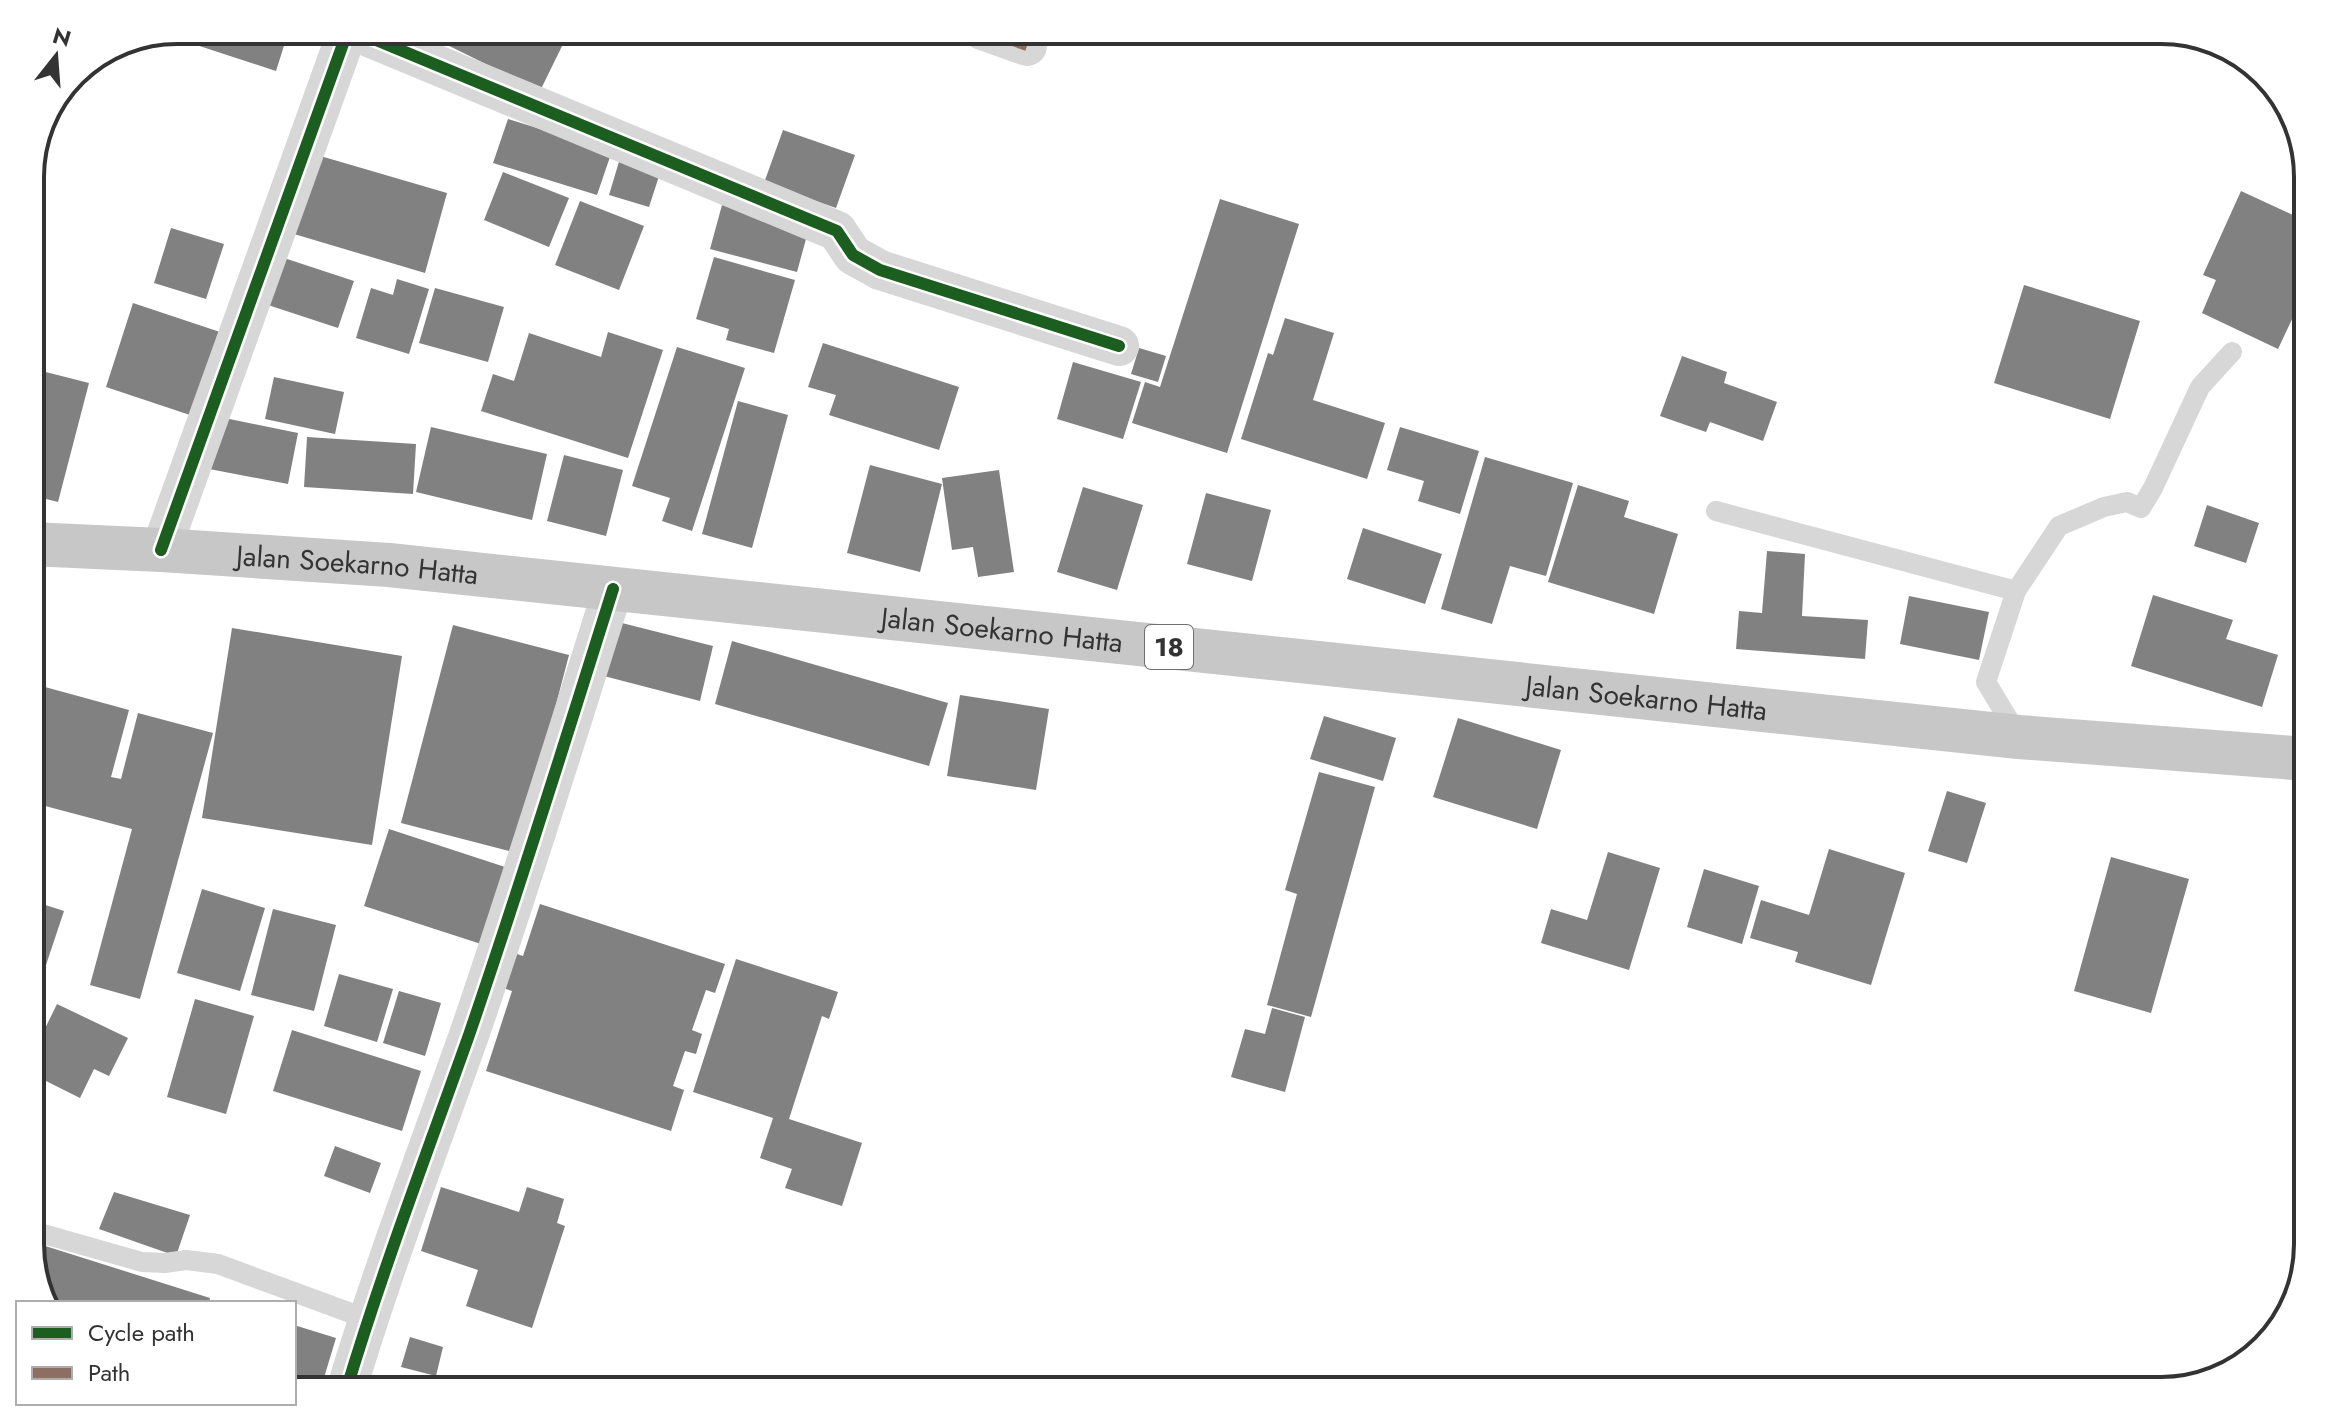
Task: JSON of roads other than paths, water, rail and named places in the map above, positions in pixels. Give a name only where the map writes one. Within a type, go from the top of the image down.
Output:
[{"type":"highway","name":"Jalan Soekarno Hatta","points":[[44,545],[389,565],[2019,737],[2294,758]]},
{"type":"street","points":[[161,550],[345,44]]},
{"type":"street","points":[[384,44],[837,231],[853,255],[880,270],[1119,346]]},
{"type":"street","points":[[1021,44],[1027,46]]},
{"type":"street","points":[[350,1377],[367,1319],[469,1033],[613,589]]},
{"type":"lane","points":[[2019,737],[1986,682],[2016,591],[2059,526],[2104,507],[2127,502],[2141,508],[2200,387],[2232,352]]},
{"type":"lane","points":[[1716,511],[2016,591]]},
{"type":"lane","points":[[44,1234],[142,1262],[186,1260],[218,1264],[367,1319]]}]
